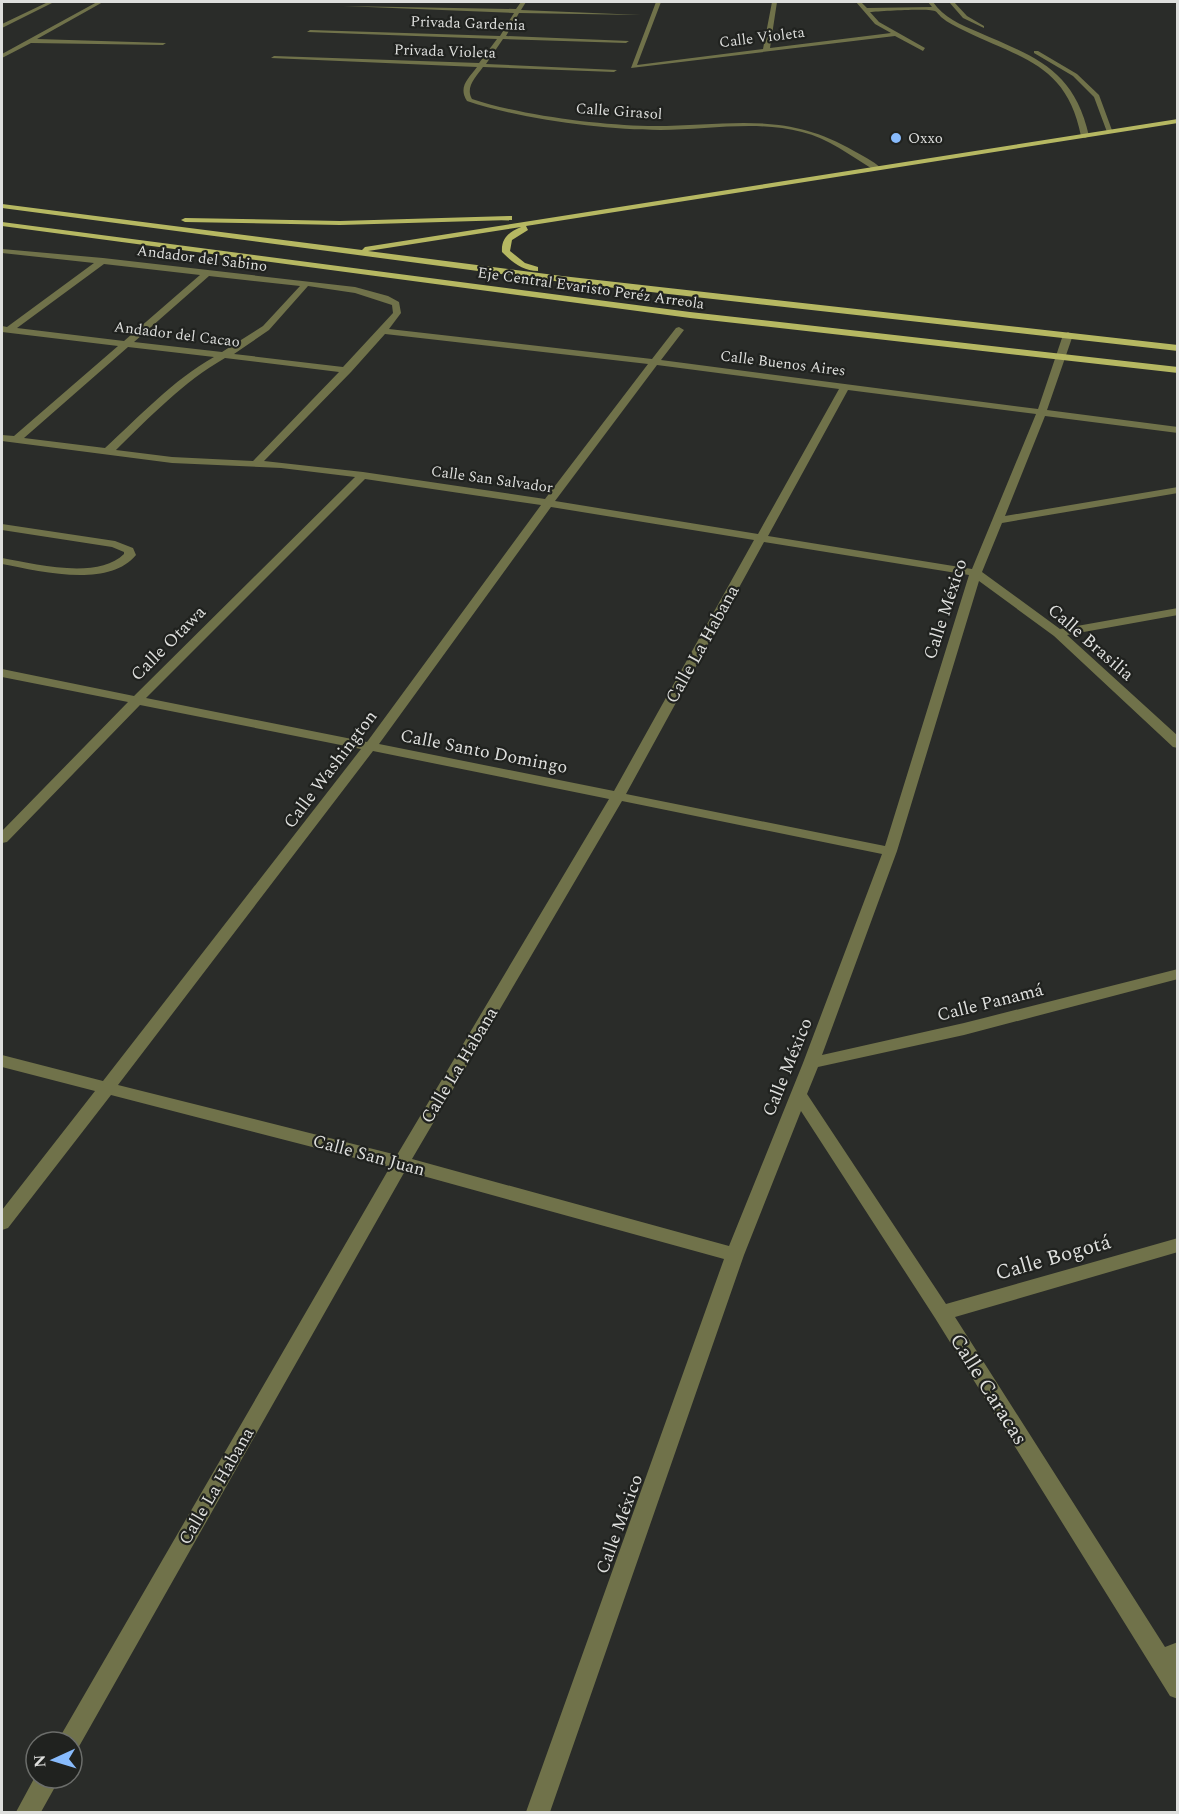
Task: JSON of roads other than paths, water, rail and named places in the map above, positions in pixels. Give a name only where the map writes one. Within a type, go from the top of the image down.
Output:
[{"type":"main road","points":[[273,259],[346,252],[1178,121]]},
{"type":"main road","name":"Eje Central Evaristo Peréz Arreola","points":[[2,206],[117,219],[346,252],[563,279],[1178,348]]},
{"type":"main road","points":[[117,219],[340,223],[560,218]]},
{"type":"main road","points":[[560,218],[521,230],[508,237],[505,244],[506,252],[522,265],[563,279]]},
{"type":"main road","name":"Eje Central Evaristo Peréz Arreola","points":[[2,224],[690,315],[1178,370]]},
{"type":"street","points":[[2,26],[51,2]]},
{"type":"street","points":[[2,56],[33,41],[100,2]]},
{"type":"street","name":"Calle Girasol","points":[[523,2],[502,37],[466,86],[465,93],[469,100],[479,104],[576,122],[618,127],[753,125],[789,128],[814,134],[877,168]]},
{"type":"street","name":"Calle Violeta","points":[[658,2],[633,67],[894,34]]},
{"type":"street","points":[[766,51],[774,2]]},
{"type":"street","points":[[858,2],[877,23],[923,49]]},
{"type":"street","points":[[931,2],[954,23],[1035,61],[1055,75],[1074,95],[1085,136]]},
{"type":"street","points":[[951,2],[964,17],[1048,58],[1075,75],[1097,96],[1111,132]]},
{"type":"street","points":[[346,6],[638,15]]},
{"type":"street","points":[[864,10],[936,9]]},
{"type":"street","name":"Privada Gardenia","points":[[310,32],[626,41]]},
{"type":"street","points":[[33,41],[163,43]]},
{"type":"street","name":"Privada Violeta","points":[[274,58],[614,70]]},
{"type":"street","name":"Andador del Sabino","points":[[2,252],[208,272],[377,295],[396,304],[397,314],[383,331]]},
{"type":"street","points":[[5,329],[103,260]]},
{"type":"street","points":[[16,440],[208,272]]},
{"type":"street","points":[[105,453],[177,387],[222,355],[237,348],[266,328],[306,284]]},
{"type":"street","name":"Andador del Cacao","points":[[5,329],[348,370]]},
{"type":"street","name":"Calle Washington","points":[[2,1223],[370,747],[548,502],[680,330]]},
{"type":"street","points":[[256,463],[348,370],[383,331]]},
{"type":"street","name":"Calle Buenos Aires","points":[[383,331],[656,362],[1178,430]]},
{"type":"street","name":"Calle México","points":[[538,1812],[735,1255],[811,1063],[890,851],[976,573],[1042,411],[1068,335]]},
{"type":"street","name":"Calle La Habana","points":[[76,1730],[401,1163],[618,796],[845,386]]},
{"type":"street","name":"Calle San Salvador","points":[[2,438],[172,460],[256,463],[363,475],[548,502],[976,573]]},
{"type":"street","name":"Calle Otawa","points":[[2,839],[138,699],[363,475]]},
{"type":"street","points":[[998,520],[1178,490]]},
{"type":"street","points":[[2,527],[116,544],[124,546],[130,555],[120,564],[92,571],[2,561]]},
{"type":"street","name":"Calle Brasilia","points":[[976,573],[1058,633],[1178,744]]},
{"type":"street","points":[[1058,633],[1178,610]]},
{"type":"street","name":"Calle Santo Domingo","points":[[2,673],[890,851]]},
{"type":"street","name":"Calle Panamá","points":[[811,1063],[964,1029],[1178,974]]},
{"type":"street","name":"Calle San Juan","points":[[2,1061],[401,1163],[735,1255]]},
{"type":"street","name":"Calle Caracas","points":[[798,1093],[1169,1657],[1178,1688]]},
{"type":"street","name":"Calle Bogotá","points":[[942,1313],[1178,1245]]},
{"type":"street","points":[[28,1812],[41,1790]]},
{"type":"place","name":"Oxxo","points":[[896,138]]}]
